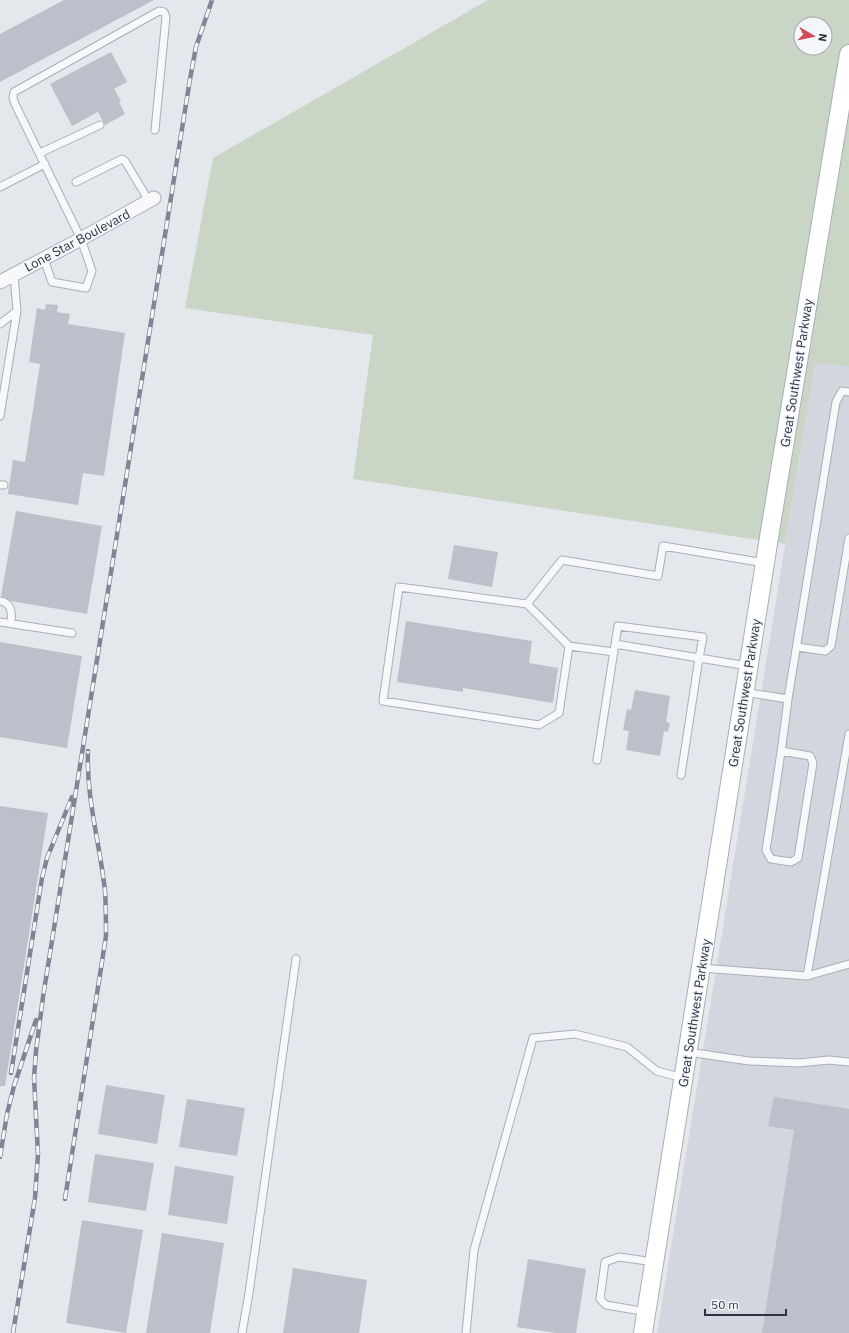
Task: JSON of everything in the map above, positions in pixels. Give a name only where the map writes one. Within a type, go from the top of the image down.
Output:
[{"type":"street","name":"Great Southwest Parkway","points":[[643,1333],[748,666],[849,54]]},
{"type":"street","name":"Lone Star Boulevard","points":[[0,282],[81,240],[151,200]]},
{"type":"lane","points":[[44,259],[52,282],[86,288],[92,271],[81,240],[15,104],[13,98],[14,92],[159,11],[164,12],[166,17],[155,130]]},
{"type":"lane","points":[[40,153],[100,125]]},
{"type":"lane","points":[[76,182],[122,159],[125,161],[151,200]]},
{"type":"lane","points":[[0,187],[45,164]]},
{"type":"lane","points":[[0,416],[17,311],[14,275]]},
{"type":"lane","points":[[0,324],[17,311]]},
{"type":"lane","points":[[781,751],[810,756],[813,763],[798,858],[791,862],[771,859],[766,850],[788,699],[836,402],[842,392],[849,392]]},
{"type":"lane","points":[[797,648],[825,651],[831,646],[849,538]]},
{"type":"lane","points":[[527,604],[562,560],[658,576],[663,546],[765,563]]},
{"type":"lane","points":[[569,646],[559,713],[539,725],[382,701],[400,587],[527,604],[569,646],[614,652]]},
{"type":"lane","points":[[0,601],[5,602],[10,608],[12,615],[10,623]]},
{"type":"lane","points":[[0,622],[72,633]]},
{"type":"lane","points":[[597,760],[618,626],[703,637],[681,775]]},
{"type":"lane","points":[[615,644],[748,666]]},
{"type":"lane","points":[[744,692],[788,699]]},
{"type":"lane","points":[[807,976],[849,734]]},
{"type":"lane","points":[[242,1333],[249,1293],[296,959]]},
{"type":"lane","points":[[701,968],[807,976],[849,964]]},
{"type":"lane","points":[[466,1333],[474,1250],[533,1038],[575,1034],[627,1047],[657,1071],[684,1078]]},
{"type":"lane","points":[[688,1052],[749,1061],[799,1063],[829,1060],[849,1062]]},
{"type":"lane","points":[[647,1312],[606,1304],[600,1299],[605,1262],[619,1257],[655,1262]]},
{"type":"shaded area","points":[[815,361],[849,367],[849,1333],[657,1333]]},
{"type":"green space","points":[[488,0],[849,0],[849,367],[815,362],[785,544],[353,479],[373,335],[185,308],[213,158]]},
{"type":"building","points":[[64,0],[154,0],[0,82],[0,34]]},
{"type":"building","points":[[111,52],[127,82],[114,89],[121,101],[119,102],[125,114],[105,125],[98,112],[72,126],[50,84]]},
{"type":"building","points":[[46,304],[58,305],[57,312],[70,314],[68,324],[125,333],[104,476],[83,473],[78,505],[8,494],[13,460],[25,462],[40,364],[29,362],[37,308],[45,310]]},
{"type":"building","points":[[16,511],[102,526],[87,614],[11,601],[1,596]]},
{"type":"building","points":[[454,545],[498,552],[492,587],[448,579]]},
{"type":"building","points":[[406,621],[532,641],[529,663],[558,668],[553,703],[463,688],[463,692],[397,682]]},
{"type":"building","points":[[0,642],[82,656],[67,748],[0,737]]},
{"type":"building","points":[[635,690],[670,696],[666,722],[670,723],[668,732],[664,731],[660,756],[626,750],[629,731],[623,730],[627,709],[631,710]]},
{"type":"building","points":[[0,806],[48,813],[5,1086],[0,1086]]},
{"type":"building","points":[[106,1085],[165,1095],[157,1144],[98,1134]]},
{"type":"building","points":[[774,1097],[849,1109],[849,1333],[762,1333],[794,1130],[768,1126]]},
{"type":"building","points":[[187,1099],[245,1108],[237,1156],[179,1147]]},
{"type":"building","points":[[95,1154],[154,1163],[146,1211],[88,1202]]},
{"type":"building","points":[[175,1166],[234,1176],[227,1224],[168,1215]]},
{"type":"building","points":[[82,1220],[143,1230],[126,1333],[66,1323]]},
{"type":"building","points":[[162,1233],[224,1243],[210,1333],[146,1333]]},
{"type":"building","points":[[528,1259],[586,1269],[576,1333],[556,1333],[517,1327]]},
{"type":"building","points":[[293,1268],[367,1280],[359,1333],[283,1333]]},
{"type":"railway","points":[[13,1333],[35,1198],[38,1154],[34,1078],[43,997],[190,79],[196,47],[212,0]]},
{"type":"railway","points":[[65,1199],[106,936],[105,891],[91,804],[88,751]]},
{"type":"railway","points":[[11,1073],[42,878],[47,858],[72,797]]},
{"type":"railway","points":[[0,1157],[7,1114],[14,1086],[36,1020]]}]
